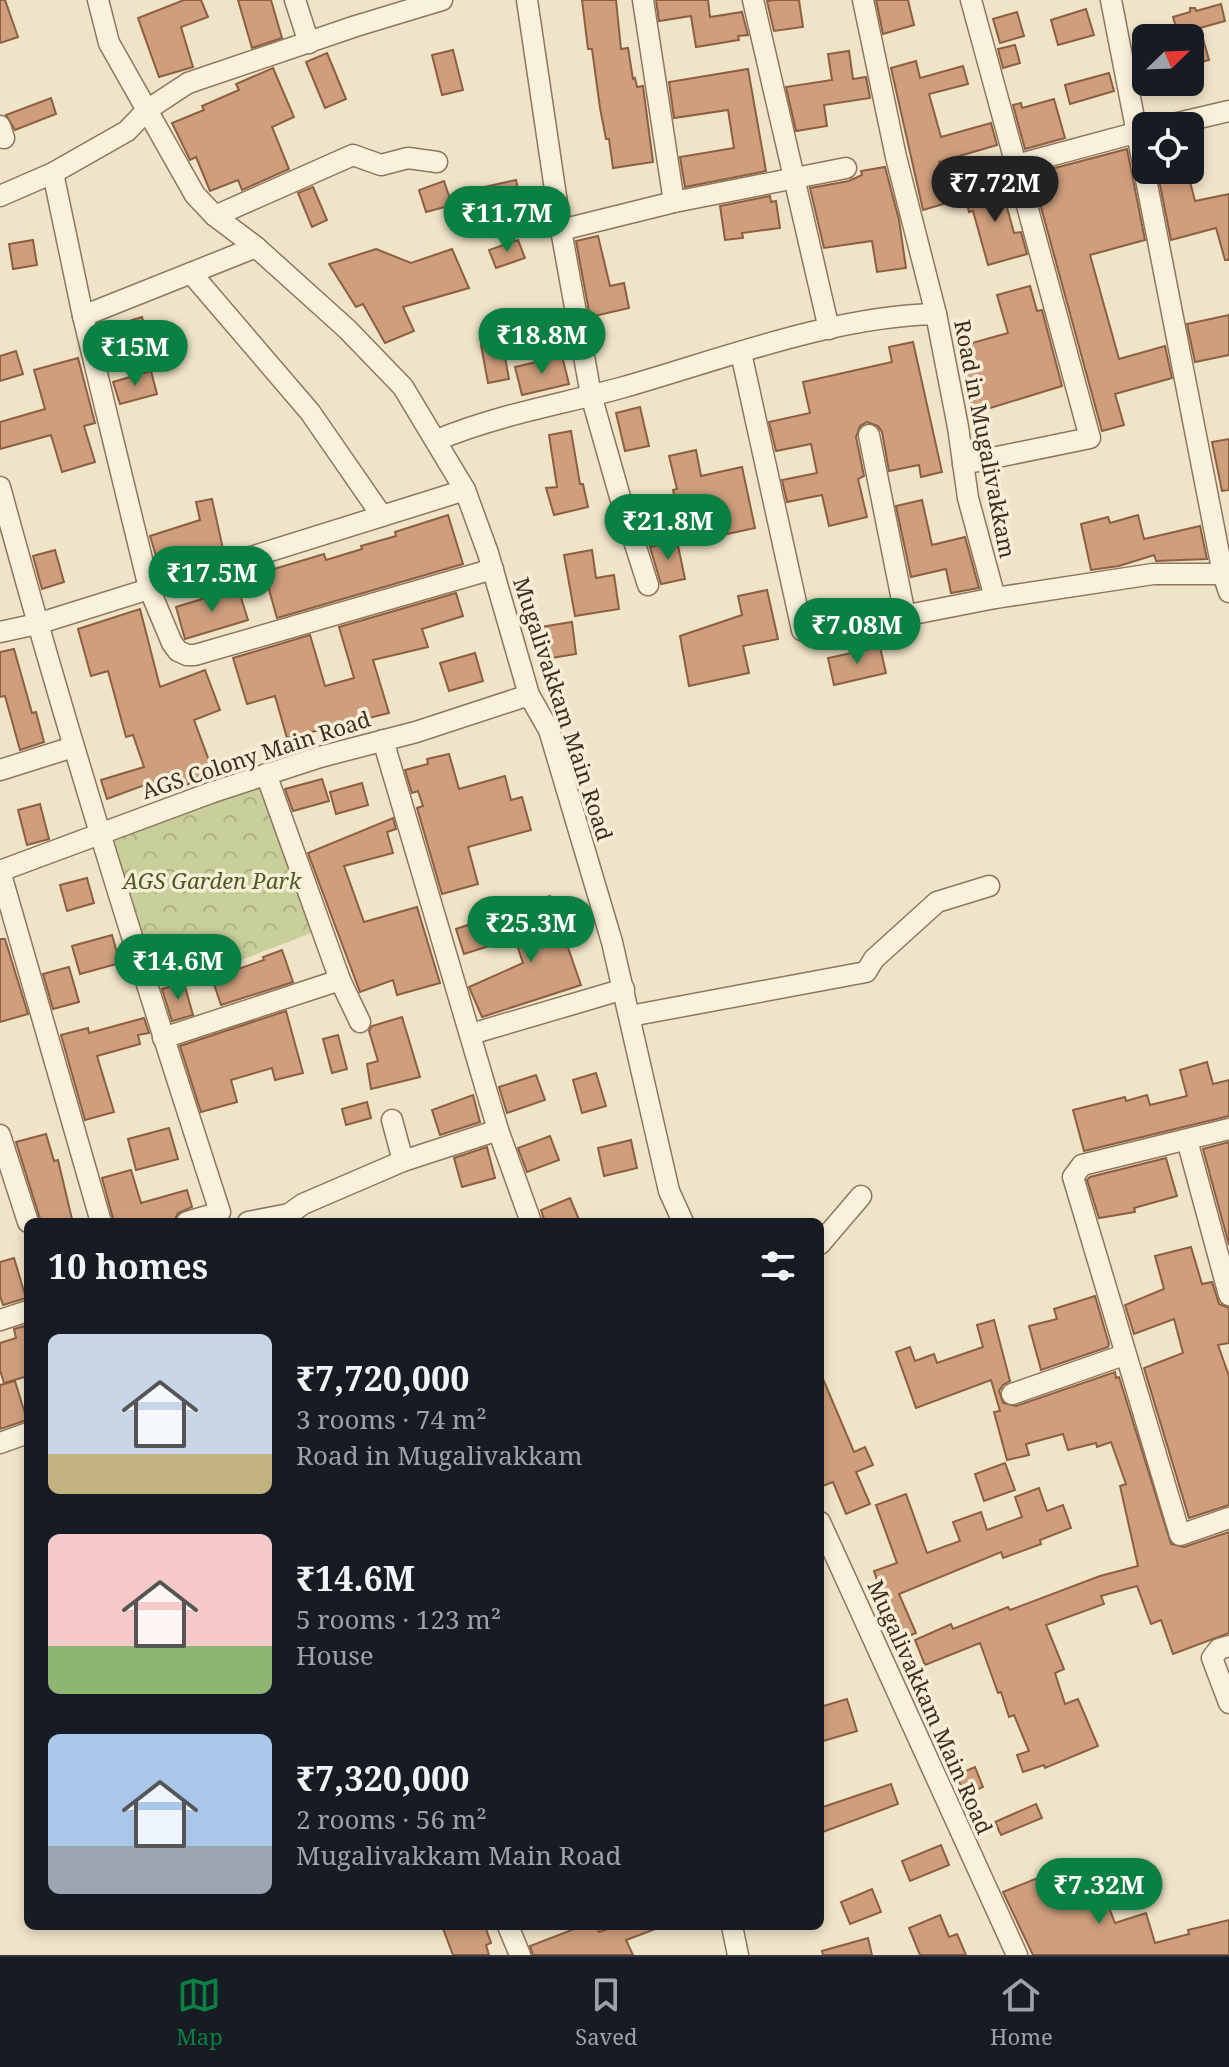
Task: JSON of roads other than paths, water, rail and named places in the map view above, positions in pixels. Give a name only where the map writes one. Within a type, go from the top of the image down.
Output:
[{"type":"street","name":"Mugalivakkam Main Road","points":[[98,0],[109,43],[195,195],[215,216],[256,247],[347,329],[403,387],[465,490],[493,569],[529,695],[549,730],[624,989],[669,1191],[681,1218]]},
{"type":"street","points":[[295,0],[309,43]]},
{"type":"street","points":[[0,196],[53,173],[127,131],[147,110],[188,83],[442,0]]},
{"type":"street","points":[[527,0],[561,230],[591,395],[648,585]]},
{"type":"street","points":[[643,0],[674,202]]},
{"type":"street","points":[[753,0],[829,329]]},
{"type":"street","points":[[863,0],[896,157],[936,314]]},
{"type":"street","points":[[963,464],[1090,438],[971,0]]},
{"type":"street","points":[[1111,0],[1138,112]]},
{"type":"street","points":[[1204,117],[1229,111]]},
{"type":"street","points":[[1016,165],[1132,134]]},
{"type":"street","points":[[215,216],[353,155],[381,165],[408,158],[437,162]]},
{"type":"street","points":[[561,230],[674,202],[846,168]]},
{"type":"street","points":[[53,173],[83,316],[149,588],[178,651],[187,655],[493,569]]},
{"type":"street","points":[[741,353],[802,630],[811,634],[995,598],[1153,574],[1226,583],[1152,184]]},
{"type":"street","points":[[83,316],[256,247]]},
{"type":"street","points":[[191,273],[310,412],[382,516]]},
{"type":"street","name":"Road in Mugalivakkam","points":[[437,440],[479,423],[829,329],[899,315],[936,314],[968,498],[995,598]]},
{"type":"street","points":[[869,435],[905,615]]},
{"type":"street","points":[[0,487],[73,747],[222,1217]]},
{"type":"street","points":[[0,632],[37,624],[465,490]]},
{"type":"street","name":"AGS Colony Main Road","points":[[0,871],[266,774],[416,732],[529,695]]},
{"type":"street","points":[[383,740],[498,1130],[530,1218]]},
{"type":"street","points":[[0,770],[73,747]]},
{"type":"street","points":[[266,774],[340,980],[360,1022]]},
{"type":"street","points":[[0,871],[100,1218]]},
{"type":"street","points":[[630,1016],[866,972],[874,959],[937,902],[989,886]]},
{"type":"street","points":[[163,1038],[340,980]]},
{"type":"street","points":[[471,1034],[624,989]]},
{"type":"street","points":[[392,1120],[403,1161]]},
{"type":"street","points":[[1229,1129],[1082,1165],[1073,1177],[1180,1535],[1229,1518]]},
{"type":"street","points":[[268,1218],[289,1214],[303,1204],[403,1161],[498,1130]]},
{"type":"street","points":[[0,1135],[27,1218]]},
{"type":"street","points":[[1187,1140],[1229,1295]]},
{"type":"street","points":[[824,1239],[861,1196]]},
{"type":"street","points":[[0,1320],[24,1312]]},
{"type":"street","points":[[1012,1394],[1124,1355]]},
{"type":"street","points":[[0,1443],[24,1434]]},
{"type":"street","name":"Mugalivakkam Main Road","points":[[824,1533],[1017,1955]]},
{"type":"street","points":[[1229,1646],[1219,1649],[1212,1658],[1229,1703]]},
{"type":"street","points":[[510,1930],[520,1955]]},
{"type":"street","points":[[733,1930],[738,1955]]},
{"type":"park label","name":"AGS Garden Park","points":[[212,881]]}]
